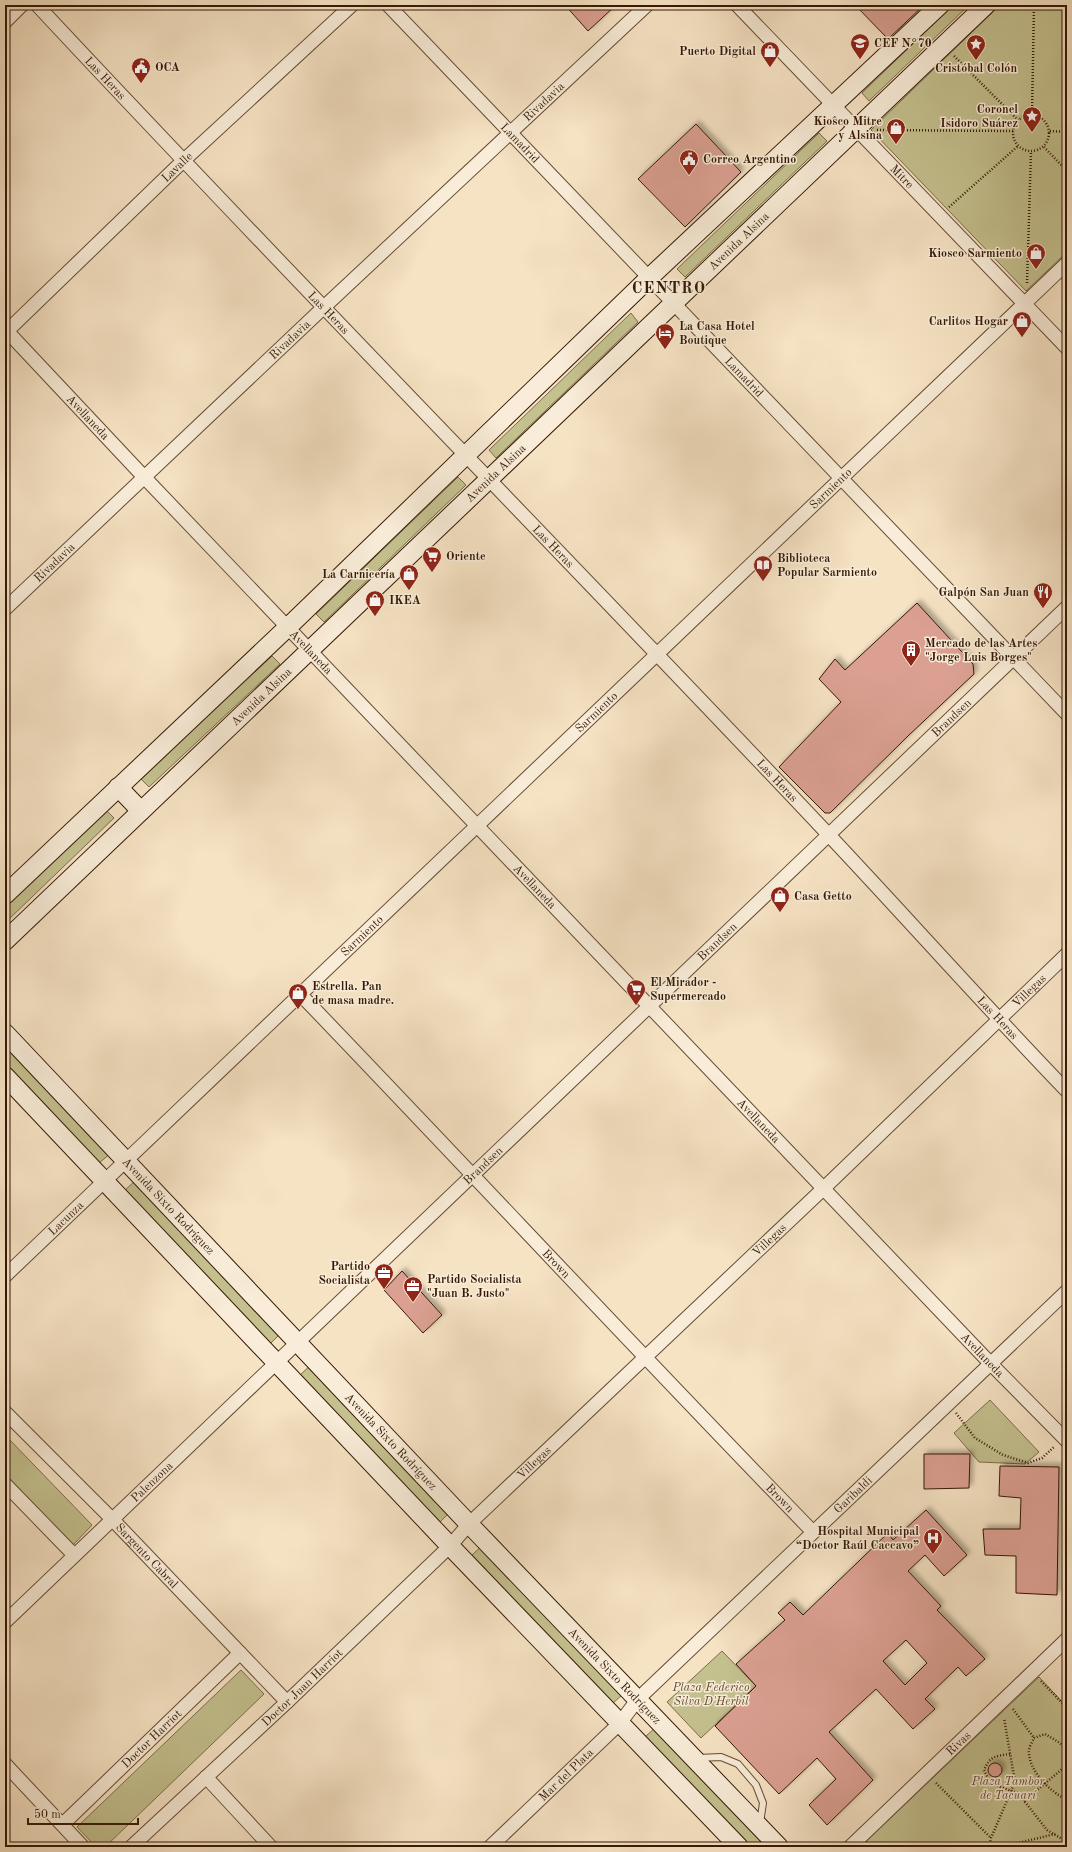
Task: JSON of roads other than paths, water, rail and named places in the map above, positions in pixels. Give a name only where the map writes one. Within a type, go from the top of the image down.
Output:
[{"type":"main road","points":[[5,895],[288,627],[650,278],[940,5]]},
{"type":"main road","name":"Avenida Alsina","points":[[5,941],[986,5]]},
{"type":"main road","points":[[118,787],[141,811]]},
{"type":"main road","name":"Avenida Sixto Rodríguez","points":[[5,1033],[298,1341],[469,1524],[779,1847]]},
{"type":"main road","points":[[5,1076],[450,1546],[739,1847]]},
{"type":"street","points":[[5,22],[22,5]]},
{"type":"street","name":"Las Heras","points":[[37,5],[183,161],[829,834],[998,1020],[1067,1091]]},
{"type":"street","name":"Lavalle","points":[[6,331],[183,161],[352,5]]},
{"type":"street","name":"Lamadrid","points":[[388,5],[1067,714]]},
{"type":"street","name":"Rivadavia","points":[[5,609],[324,307],[647,5]]},
{"type":"street","name":"Mitre","points":[[737,5],[1067,348]]},
{"type":"street","name":"Sarmiento","points":[[126,1161],[1067,264]]},
{"type":"street","name":"Avellaneda","points":[[6,331],[990,1363],[1066,1439]]},
{"type":"street","name":"Brandsen","points":[[298,1341],[1067,607]]},
{"type":"street","name":"Villegas","points":[[469,1524],[824,1188],[1067,954]]},
{"type":"street","name":"Brown","points":[[300,994],[473,1174],[644,1358],[813,1532]]},
{"type":"street","name":"Lacunza","points":[[5,1276],[126,1161]]},
{"type":"street","name":"Garibaldi","points":[[638,1699],[1067,1291]]},
{"type":"street","name":"Palenzona","points":[[5,1622],[298,1341]]},
{"type":"street","name":"Sargento Cabral","points":[[5,1412],[112,1519],[287,1702]]},
{"type":"street","points":[[5,1484],[74,1555]]},
{"type":"street","name":"Doctor Juan Harriot","points":[[131,1847],[287,1702],[450,1546],[469,1524]]},
{"type":"street","name":"Rivas","points":[[850,1847],[1067,1639]]},
{"type":"street","name":"Doctor Harriot","points":[[63,1824],[240,1653]]},
{"type":"street","name":"Mar del Plata","points":[[490,1847],[620,1723],[638,1699]]},
{"type":"street","points":[[5,1764],[83,1847]]},
{"type":"street","points":[[206,1776],[271,1847]]},
{"type":"lane","points":[[695,1758],[721,1757],[738,1764],[756,1785],[763,1803],[760,1827]]},
{"type":"place","name":"CEF N°70","points":[[860,60]]},
{"type":"place","name":"Cristóbal Colón","points":[[976,61]]},
{"type":"place","name":"Puerto Digital","points":[[770,68]]},
{"type":"place","name":"OCA","points":[[141,84]]},
{"type":"place","name":"Coronel Isidoro Suárez","points":[[1032,133]]},
{"type":"place","name":"Kiosco Mitre y Alsina","points":[[896,145]]},
{"type":"place","name":"Correo Argentino","points":[[689,176]]},
{"type":"place","name":"Kiosco Sarmiento","points":[[1036,270]]},
{"type":"place","name":"Carlitos Hogar","points":[[1022,338]]},
{"type":"place","name":"La Casa Hotel Boutique","points":[[665,350]]},
{"type":"place","name":"Oriente","points":[[432,573]]},
{"type":"place","name":"Biblioteca Popular Sarmiento","points":[[763,582]]},
{"type":"place","name":"La Carnicería","points":[[409,591]]},
{"type":"place","name":"Galpón San Juan","points":[[1043,609]]},
{"type":"place","name":"IKEA","points":[[375,617]]},
{"type":"place","name":"Mercado de las Artes \"Jorge Luis Borges\"","points":[[911,667]]},
{"type":"place","name":"Casa Getto","points":[[780,913]]},
{"type":"place","name":"El Mirador - Supermercado","points":[[636,1006]]},
{"type":"place","name":"Estrella. Pan de masa madre.","points":[[298,1010]]},
{"type":"place","name":"Partido Socialista","points":[[384,1290]]},
{"type":"place","name":"Partido Socialista \"Juan B. Justo\"","points":[[413,1303]]},
{"type":"place","name":"Hospital Municipal “Doctor Raúl Caccavo”","points":[[933,1555]]},
{"type":"district","name":"CENTRO","points":[[669,287]]},
{"type":"park label","name":"Plaza Federico Silva D'Herbil","points":[[711,1694]]},
{"type":"park label","name":"Plaza Tambor de Tacuarí","points":[[1008,1788]]}]
